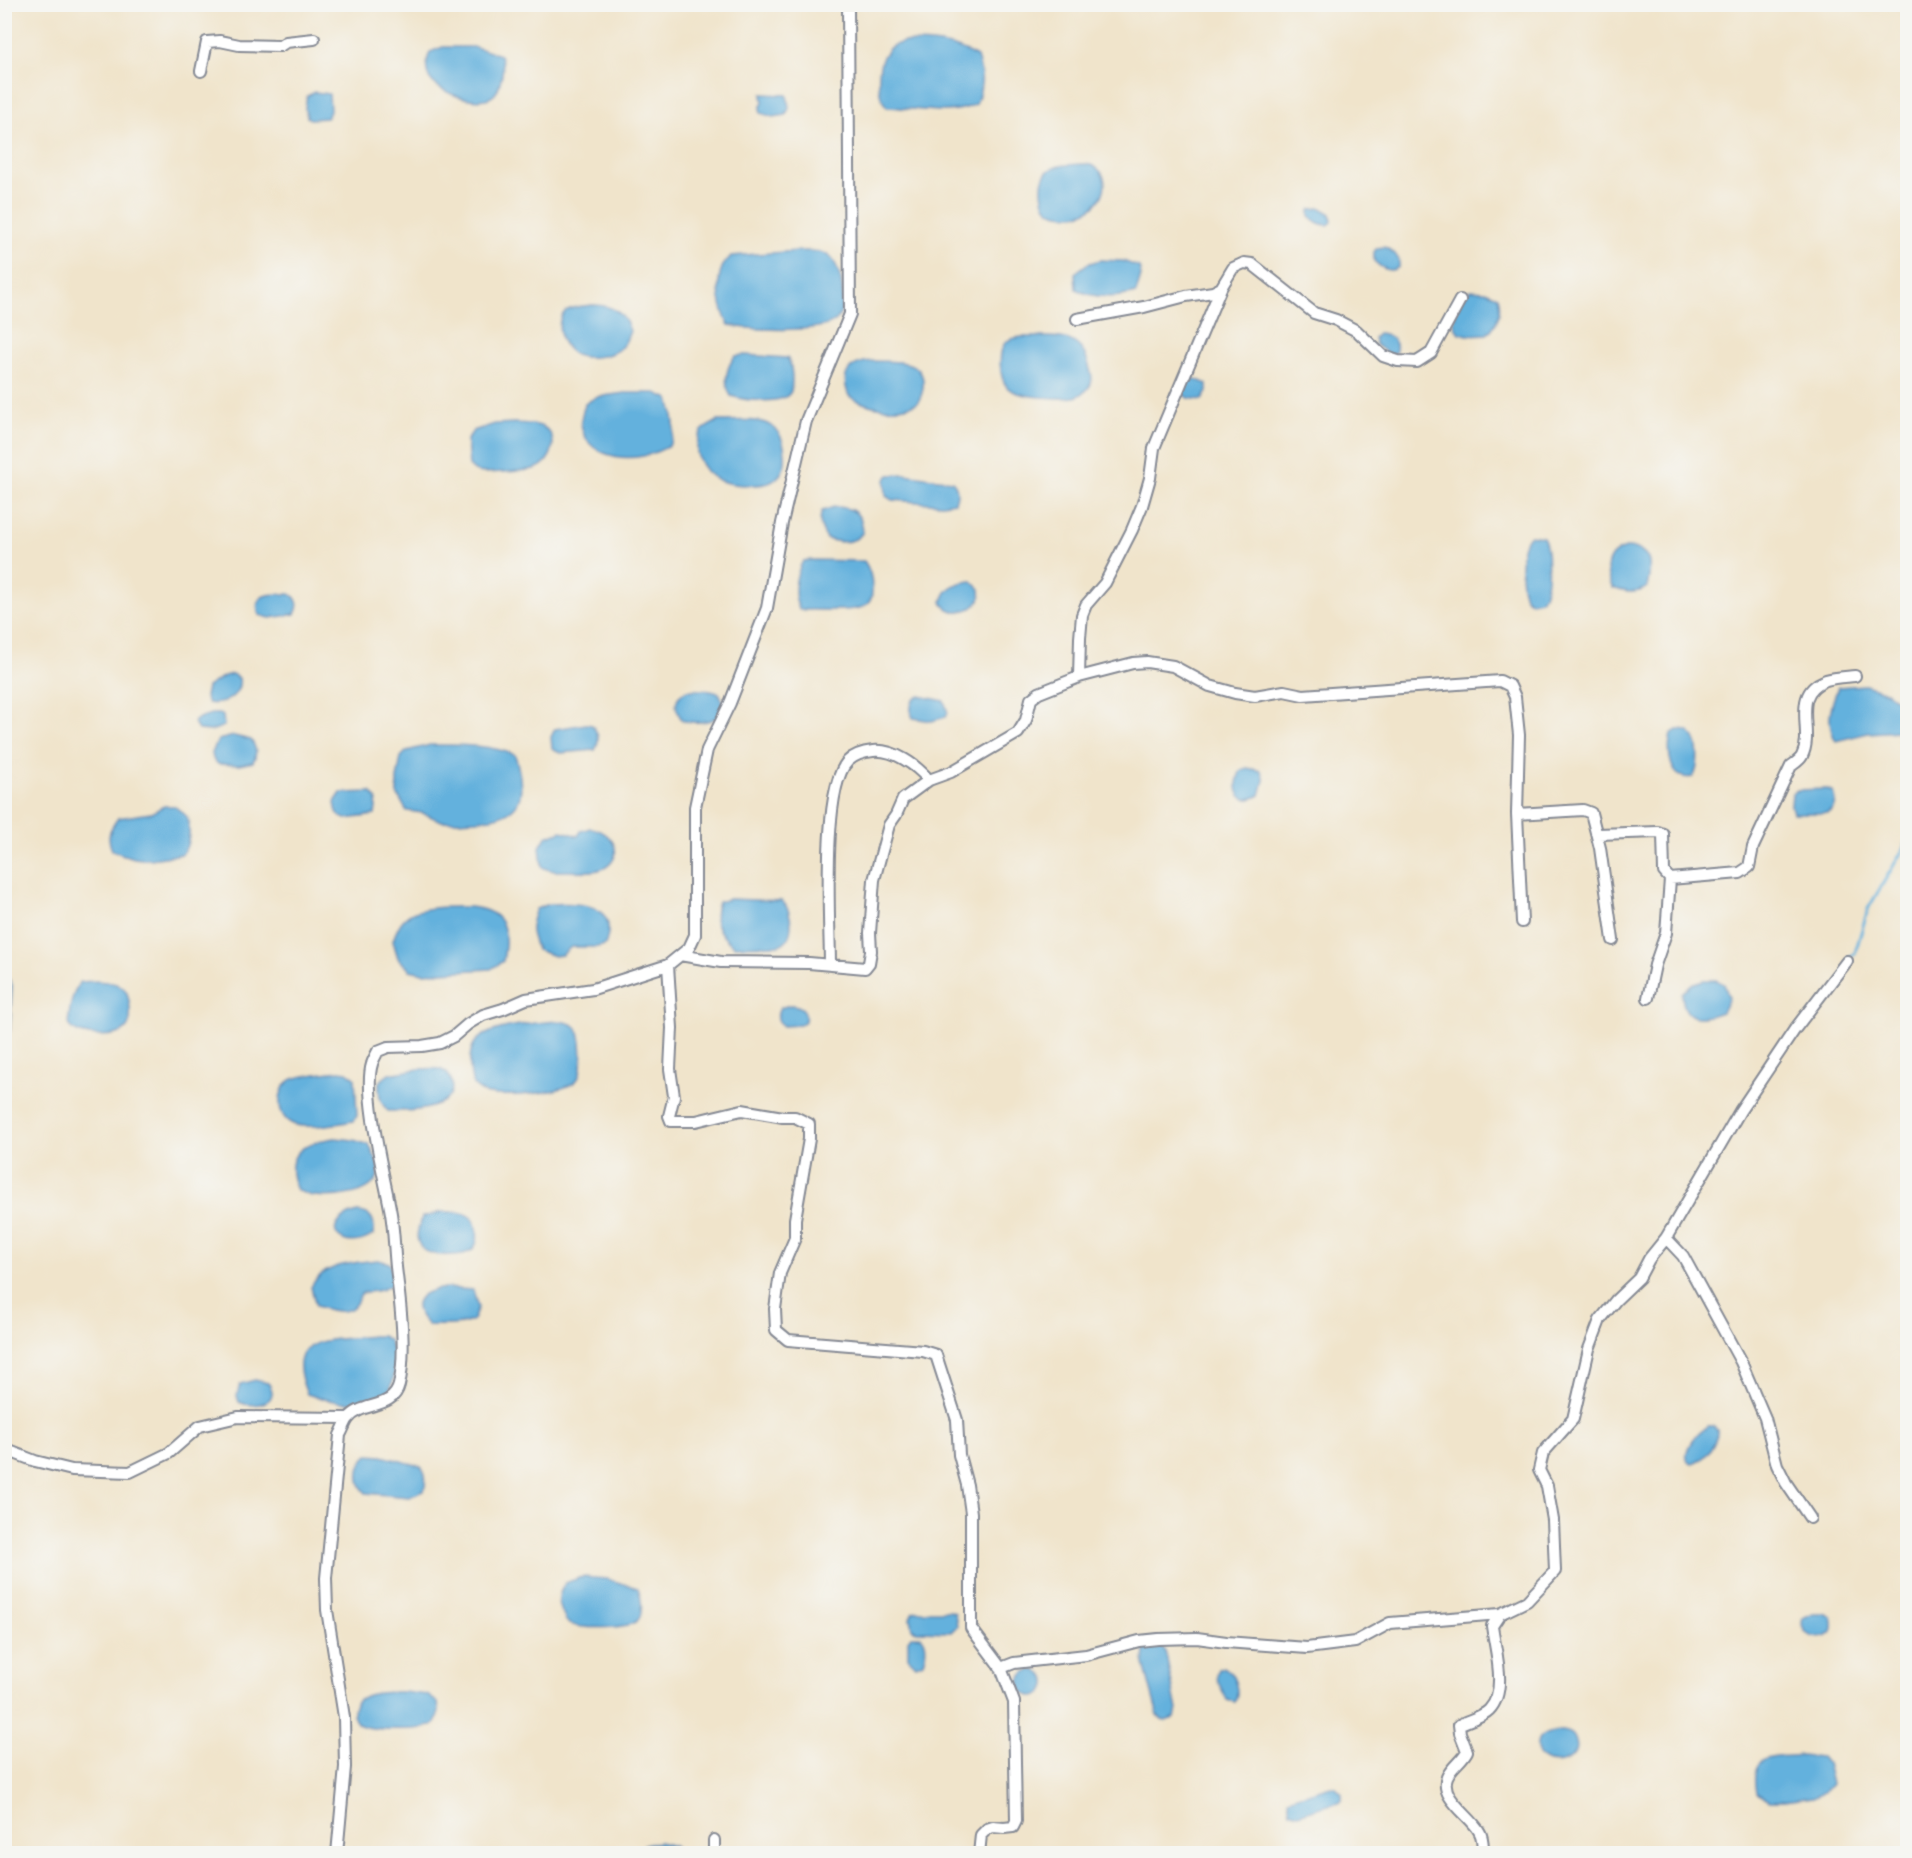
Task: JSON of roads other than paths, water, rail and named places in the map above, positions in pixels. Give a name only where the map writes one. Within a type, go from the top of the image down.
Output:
[{"type":"street","points":[[337,1854],[345,1767],[344,1717],[327,1610],[326,1578],[340,1435],[349,1418],[363,1409],[381,1404],[396,1394],[399,1383],[402,1325],[391,1212],[369,1087],[371,1065],[378,1052],[388,1047],[440,1043],[483,1015],[503,1010],[526,999],[593,989],[668,965],[689,948],[695,934],[695,807],[707,750],[730,703],[767,608],[782,523],[806,422],[850,314],[848,4]]},
{"type":"street","points":[[201,72],[207,42],[280,46],[286,42],[314,39]]},
{"type":"street","points":[[1079,677],[1082,615],[1086,605],[1105,583],[1132,530],[1150,478],[1154,447],[1221,288],[1233,268],[1244,263],[1252,264],[1314,313],[1336,320],[1357,331],[1383,356],[1407,362],[1417,362],[1431,353],[1460,300]]},
{"type":"street","points":[[1077,319],[1144,307],[1221,288]]},
{"type":"street","points":[[680,955],[721,962],[809,963],[865,968],[869,963],[874,880],[888,825],[896,815],[903,799],[929,780],[951,772],[1018,733],[1026,720],[1031,699],[1039,693],[1079,677],[1133,663],[1148,662],[1173,666],[1209,686],[1255,696],[1272,692],[1315,694],[1500,681],[1510,686],[1515,697],[1519,735],[1517,814],[1522,922]]},
{"type":"street","points":[[1670,879],[1740,873],[1749,867],[1754,847],[1791,766],[1802,757],[1806,741],[1804,724],[1806,697],[1812,688],[1827,680],[1855,676]]},
{"type":"street","points":[[830,965],[829,833],[833,799],[847,761],[861,753],[881,751],[903,759],[921,771],[929,780]]},
{"type":"street","points":[[1517,814],[1583,810],[1591,813],[1598,834],[1613,940]]},
{"type":"street","points":[[1598,834],[1658,832],[1664,834],[1664,872],[1670,879],[1666,933],[1655,965],[1648,998]]},
{"type":"street","points":[[1001,1668],[1014,1663],[1086,1655],[1139,1641],[1158,1639],[1197,1638],[1307,1648],[1355,1642],[1390,1623],[1500,1614],[1527,1601],[1555,1570],[1553,1520],[1547,1486],[1539,1470],[1543,1453],[1573,1419],[1589,1349],[1600,1320],[1616,1300],[1639,1278],[1649,1259],[1666,1238],[1740,1111],[1795,1029],[1847,961]]},
{"type":"street","points":[[668,965],[672,1028],[670,1069],[674,1096],[670,1114],[671,1121],[696,1121],[742,1110],[795,1117],[808,1124],[809,1139],[795,1219],[795,1238],[780,1274],[775,1309],[776,1330],[788,1340],[923,1351],[936,1355],[957,1420],[959,1455],[971,1513],[970,1628],[1001,1668],[1014,1702],[1016,1821],[1013,1827],[987,1829],[981,1835],[979,1854]]},
{"type":"street","points":[[1666,1238],[1683,1256],[1741,1362],[1766,1418],[1777,1465],[1786,1483],[1810,1518]]},
{"type":"street","points":[[4,1449],[35,1461],[72,1470],[130,1472],[169,1453],[200,1426],[238,1417],[349,1418]]},
{"type":"street","points":[[1484,1854],[1480,1832],[1447,1793],[1446,1780],[1448,1774],[1467,1751],[1459,1725],[1488,1711],[1497,1698],[1500,1683],[1492,1626],[1500,1614]]},
{"type":"street","points":[[714,1840],[714,1854]]},
{"type":"water","points":[[904,42],[942,44],[977,57],[981,80],[976,104],[944,111],[887,107],[879,88],[881,63],[890,47]]},
{"type":"water","points":[[443,47],[475,47],[500,55],[502,72],[494,95],[487,99],[469,99],[448,92],[432,81],[427,72],[428,58],[430,52]]},
{"type":"water","points":[[315,92],[329,94],[330,111],[327,118],[310,119],[307,117],[305,108],[307,96]]},
{"type":"water","points":[[762,94],[787,95],[789,108],[786,115],[773,117],[761,113]]},
{"type":"water","points":[[1086,164],[1097,168],[1103,176],[1105,185],[1096,204],[1087,211],[1074,215],[1051,211],[1044,203],[1042,195],[1042,182],[1045,175],[1055,167],[1062,165]]},
{"type":"water","points":[[1321,208],[1331,214],[1332,222],[1328,225],[1317,222],[1309,213],[1311,209]]},
{"type":"water","points":[[1384,247],[1395,254],[1399,267],[1396,269],[1386,269],[1374,261],[1374,252],[1377,248]]},
{"type":"water","points":[[798,251],[823,253],[834,262],[841,279],[843,299],[842,308],[835,321],[827,325],[801,329],[768,329],[729,325],[721,305],[719,281],[723,266],[731,256]]},
{"type":"water","points":[[1100,260],[1123,261],[1139,267],[1141,276],[1136,293],[1106,297],[1090,295],[1076,289],[1075,273],[1087,264]]},
{"type":"water","points":[[1470,290],[1485,291],[1498,296],[1500,306],[1498,317],[1487,334],[1459,333],[1454,326],[1457,310]]},
{"type":"water","points":[[593,305],[606,306],[621,314],[630,331],[624,344],[614,352],[607,355],[584,357],[572,353],[564,344],[560,333],[560,321],[562,315],[569,309]]},
{"type":"water","points":[[1379,333],[1393,339],[1396,345],[1395,353],[1391,355],[1376,345],[1374,338]]},
{"type":"water","points":[[1013,338],[1063,338],[1079,346],[1085,354],[1091,374],[1088,389],[1074,397],[1059,398],[1029,396],[1012,391],[1004,383],[1000,359],[1005,343]]},
{"type":"water","points":[[735,356],[787,358],[791,364],[792,376],[791,391],[787,396],[763,401],[731,396],[726,381],[729,365]]},
{"type":"water","points":[[874,361],[904,363],[916,368],[923,380],[922,392],[917,403],[900,408],[882,408],[865,404],[849,396],[845,381],[849,370],[853,366]]},
{"type":"water","points":[[1193,378],[1207,384],[1207,392],[1202,400],[1188,398],[1182,394],[1188,379]]},
{"type":"water","points":[[625,393],[656,393],[669,399],[674,423],[669,446],[646,455],[623,457],[603,452],[588,441],[583,433],[581,422],[585,404],[596,397]]},
{"type":"water","points":[[718,421],[762,422],[778,432],[783,441],[785,454],[784,466],[779,476],[765,484],[741,485],[718,480],[707,472],[698,457],[698,440],[703,430]]},
{"type":"water","points":[[495,424],[537,425],[548,431],[553,442],[552,449],[543,465],[526,470],[488,473],[476,472],[469,466],[467,440],[473,431]]},
{"type":"water","points":[[905,474],[952,481],[957,491],[955,502],[942,504],[892,500],[886,496],[885,480],[889,475]]},
{"type":"water","points":[[834,507],[846,508],[855,512],[861,520],[863,532],[860,536],[847,542],[827,539],[820,519],[822,511]]},
{"type":"water","points":[[1530,535],[1543,537],[1547,549],[1548,566],[1544,595],[1540,600],[1531,602],[1525,597],[1521,574],[1523,547]]},
{"type":"water","points":[[1626,548],[1641,551],[1648,559],[1647,587],[1639,591],[1626,592],[1613,588],[1610,582],[1607,569],[1610,559],[1614,554]]},
{"type":"water","points":[[803,561],[864,561],[872,581],[872,595],[869,602],[854,609],[799,609],[795,591],[796,578]]},
{"type":"water","points":[[972,581],[980,589],[980,598],[973,607],[955,611],[945,607],[942,602],[949,589],[957,584]]},
{"type":"water","points":[[271,594],[290,594],[297,602],[295,614],[270,618],[259,615],[257,607],[261,598]]},
{"type":"water","points":[[232,674],[239,678],[238,690],[235,694],[220,703],[208,703],[205,697],[207,687],[224,676]]},
{"type":"water","points":[[1865,685],[1886,692],[1900,702],[1907,700],[1907,722],[1899,731],[1868,733],[1836,741],[1830,721],[1831,707],[1838,687]]},
{"type":"water","points":[[687,690],[719,693],[722,706],[717,718],[700,722],[682,720],[676,703],[679,696]]},
{"type":"water","points":[[920,696],[944,701],[948,713],[945,717],[932,721],[913,718],[911,705]]},
{"type":"water","points":[[211,714],[223,716],[224,726],[211,731],[198,730],[194,722]]},
{"type":"water","points":[[592,725],[597,734],[598,743],[595,750],[560,753],[552,749],[551,737],[555,729]]},
{"type":"water","points":[[1677,730],[1688,732],[1696,743],[1697,762],[1693,777],[1679,775],[1674,770],[1669,749],[1671,734]]},
{"type":"water","points":[[234,736],[251,740],[256,751],[253,762],[239,765],[218,764],[213,759],[212,753],[218,740]]},
{"type":"water","points":[[430,745],[484,747],[515,755],[521,783],[517,803],[512,810],[491,818],[450,821],[442,821],[423,813],[407,811],[397,794],[401,757],[407,751]]},
{"type":"water","points":[[1247,768],[1261,771],[1264,780],[1260,795],[1246,799],[1239,794],[1237,783],[1241,770]]},
{"type":"water","points":[[1827,789],[1833,792],[1835,799],[1834,807],[1830,811],[1827,813],[1793,813],[1792,793],[1797,790]]},
{"type":"water","points":[[371,792],[377,799],[375,815],[346,819],[339,815],[335,802],[341,793]]},
{"type":"water","points":[[164,806],[174,806],[188,820],[189,836],[182,854],[139,859],[112,850],[109,841],[110,833],[118,818],[151,813]]},
{"type":"water","points":[[590,828],[604,833],[613,843],[615,856],[606,867],[598,870],[556,871],[542,867],[540,847],[546,837],[562,831],[578,836],[581,831]]},
{"type":"water","points":[[729,899],[782,901],[790,918],[788,938],[778,945],[734,946],[720,932],[715,915],[718,902]]},
{"type":"water","points":[[549,904],[584,905],[602,913],[607,921],[608,931],[605,945],[571,947],[562,955],[554,956],[537,950],[531,934],[532,920],[536,909]]},
{"type":"water","points":[[469,907],[490,912],[502,923],[505,939],[503,961],[491,969],[423,973],[410,970],[398,958],[393,941],[400,924],[410,914],[426,909]]},
{"type":"water","points":[[5,973],[12,985],[10,1030],[5,1042]]},
{"type":"water","points":[[1704,980],[1716,980],[1724,984],[1729,998],[1722,1012],[1700,1017],[1694,1016],[1686,1009],[1682,993],[1692,984]]},
{"type":"water","points":[[80,982],[106,982],[124,988],[130,1012],[130,1022],[126,1029],[107,1036],[98,1036],[81,1033],[70,1026],[71,1005]]},
{"type":"water","points":[[790,1005],[800,1007],[804,1011],[805,1021],[800,1025],[783,1026],[778,1020],[780,1008]]},
{"type":"water","points":[[558,1021],[572,1024],[578,1032],[581,1063],[579,1077],[576,1081],[546,1092],[518,1095],[485,1093],[473,1085],[470,1054],[474,1044],[480,1038],[513,1026]]},
{"type":"water","points":[[419,1069],[442,1070],[449,1076],[452,1090],[448,1098],[424,1109],[388,1111],[380,1098],[379,1082],[389,1074]]},
{"type":"water","points":[[347,1072],[355,1078],[357,1116],[353,1121],[306,1126],[293,1124],[287,1120],[283,1115],[280,1102],[283,1088],[287,1083],[304,1076]]},
{"type":"water","points":[[335,1138],[354,1140],[369,1145],[379,1168],[371,1186],[342,1196],[312,1196],[297,1190],[292,1168],[298,1152],[313,1143]]},
{"type":"water","points":[[357,1212],[362,1212],[372,1218],[373,1235],[352,1242],[344,1240],[338,1236],[337,1224]]},
{"type":"water","points":[[442,1212],[463,1213],[474,1221],[477,1235],[476,1244],[471,1251],[441,1255],[432,1254],[421,1247],[417,1235],[423,1217]]},
{"type":"water","points":[[378,1260],[389,1263],[392,1274],[391,1285],[381,1290],[362,1293],[354,1306],[346,1311],[335,1311],[316,1306],[311,1287],[323,1273],[340,1266]]},
{"type":"water","points":[[446,1288],[473,1290],[478,1308],[473,1320],[457,1325],[428,1325],[421,1317],[417,1304],[419,1299],[429,1292]]},
{"type":"water","points":[[382,1336],[389,1340],[394,1358],[390,1389],[381,1395],[360,1402],[339,1402],[307,1394],[301,1374],[300,1360],[305,1351],[314,1344],[326,1341]]},
{"type":"water","points":[[255,1380],[268,1383],[272,1390],[269,1400],[252,1405],[239,1402],[237,1396],[240,1384]]},
{"type":"water","points":[[1708,1426],[1713,1426],[1717,1430],[1713,1446],[1692,1464],[1688,1462],[1687,1457],[1689,1447],[1699,1432]]},
{"type":"water","points":[[368,1455],[382,1456],[420,1466],[425,1474],[424,1491],[409,1497],[366,1493],[360,1484],[359,1473]]},
{"type":"water","points":[[582,1577],[607,1579],[638,1588],[641,1608],[638,1620],[625,1625],[604,1628],[582,1627],[568,1623],[561,1610],[559,1595],[565,1583]]},
{"type":"water","points":[[950,1611],[955,1613],[957,1626],[951,1632],[917,1631],[912,1629],[910,1618],[913,1612]]},
{"type":"water","points":[[1813,1613],[1824,1613],[1832,1617],[1832,1632],[1818,1638],[1807,1634],[1802,1625],[1803,1618]]},
{"type":"water","points":[[911,1636],[921,1636],[926,1645],[923,1662],[916,1665],[908,1657],[908,1640]]},
{"type":"water","points":[[1157,1643],[1164,1649],[1166,1655],[1177,1710],[1175,1718],[1164,1721],[1158,1716],[1144,1664],[1145,1649],[1150,1644]]},
{"type":"water","points":[[1224,1667],[1236,1683],[1235,1702],[1227,1700],[1218,1681],[1217,1673]]},
{"type":"water","points":[[1033,1670],[1042,1674],[1046,1683],[1042,1692],[1033,1696],[1024,1692],[1020,1683],[1024,1674]]},
{"type":"water","points":[[404,1692],[427,1695],[438,1703],[439,1712],[435,1724],[424,1728],[390,1729],[365,1727],[355,1721],[354,1706],[364,1696]]},
{"type":"water","points":[[1562,1731],[1570,1734],[1574,1739],[1575,1750],[1572,1756],[1559,1762],[1544,1760],[1539,1755],[1537,1742],[1545,1734]]},
{"type":"water","points":[[1801,1755],[1821,1757],[1826,1763],[1831,1784],[1824,1792],[1813,1797],[1784,1801],[1770,1801],[1756,1793],[1756,1770],[1759,1764],[1771,1758]]},
{"type":"water","points":[[1331,1786],[1336,1787],[1342,1793],[1342,1799],[1338,1802],[1298,1814],[1290,1811],[1288,1799]]},
{"type":"water","points":[[659,1842],[674,1846],[678,1853],[630,1853],[645,1845]]},
{"type":"waterway","points":[[1849,958],[1855,953],[1868,909],[1908,841]]}]
